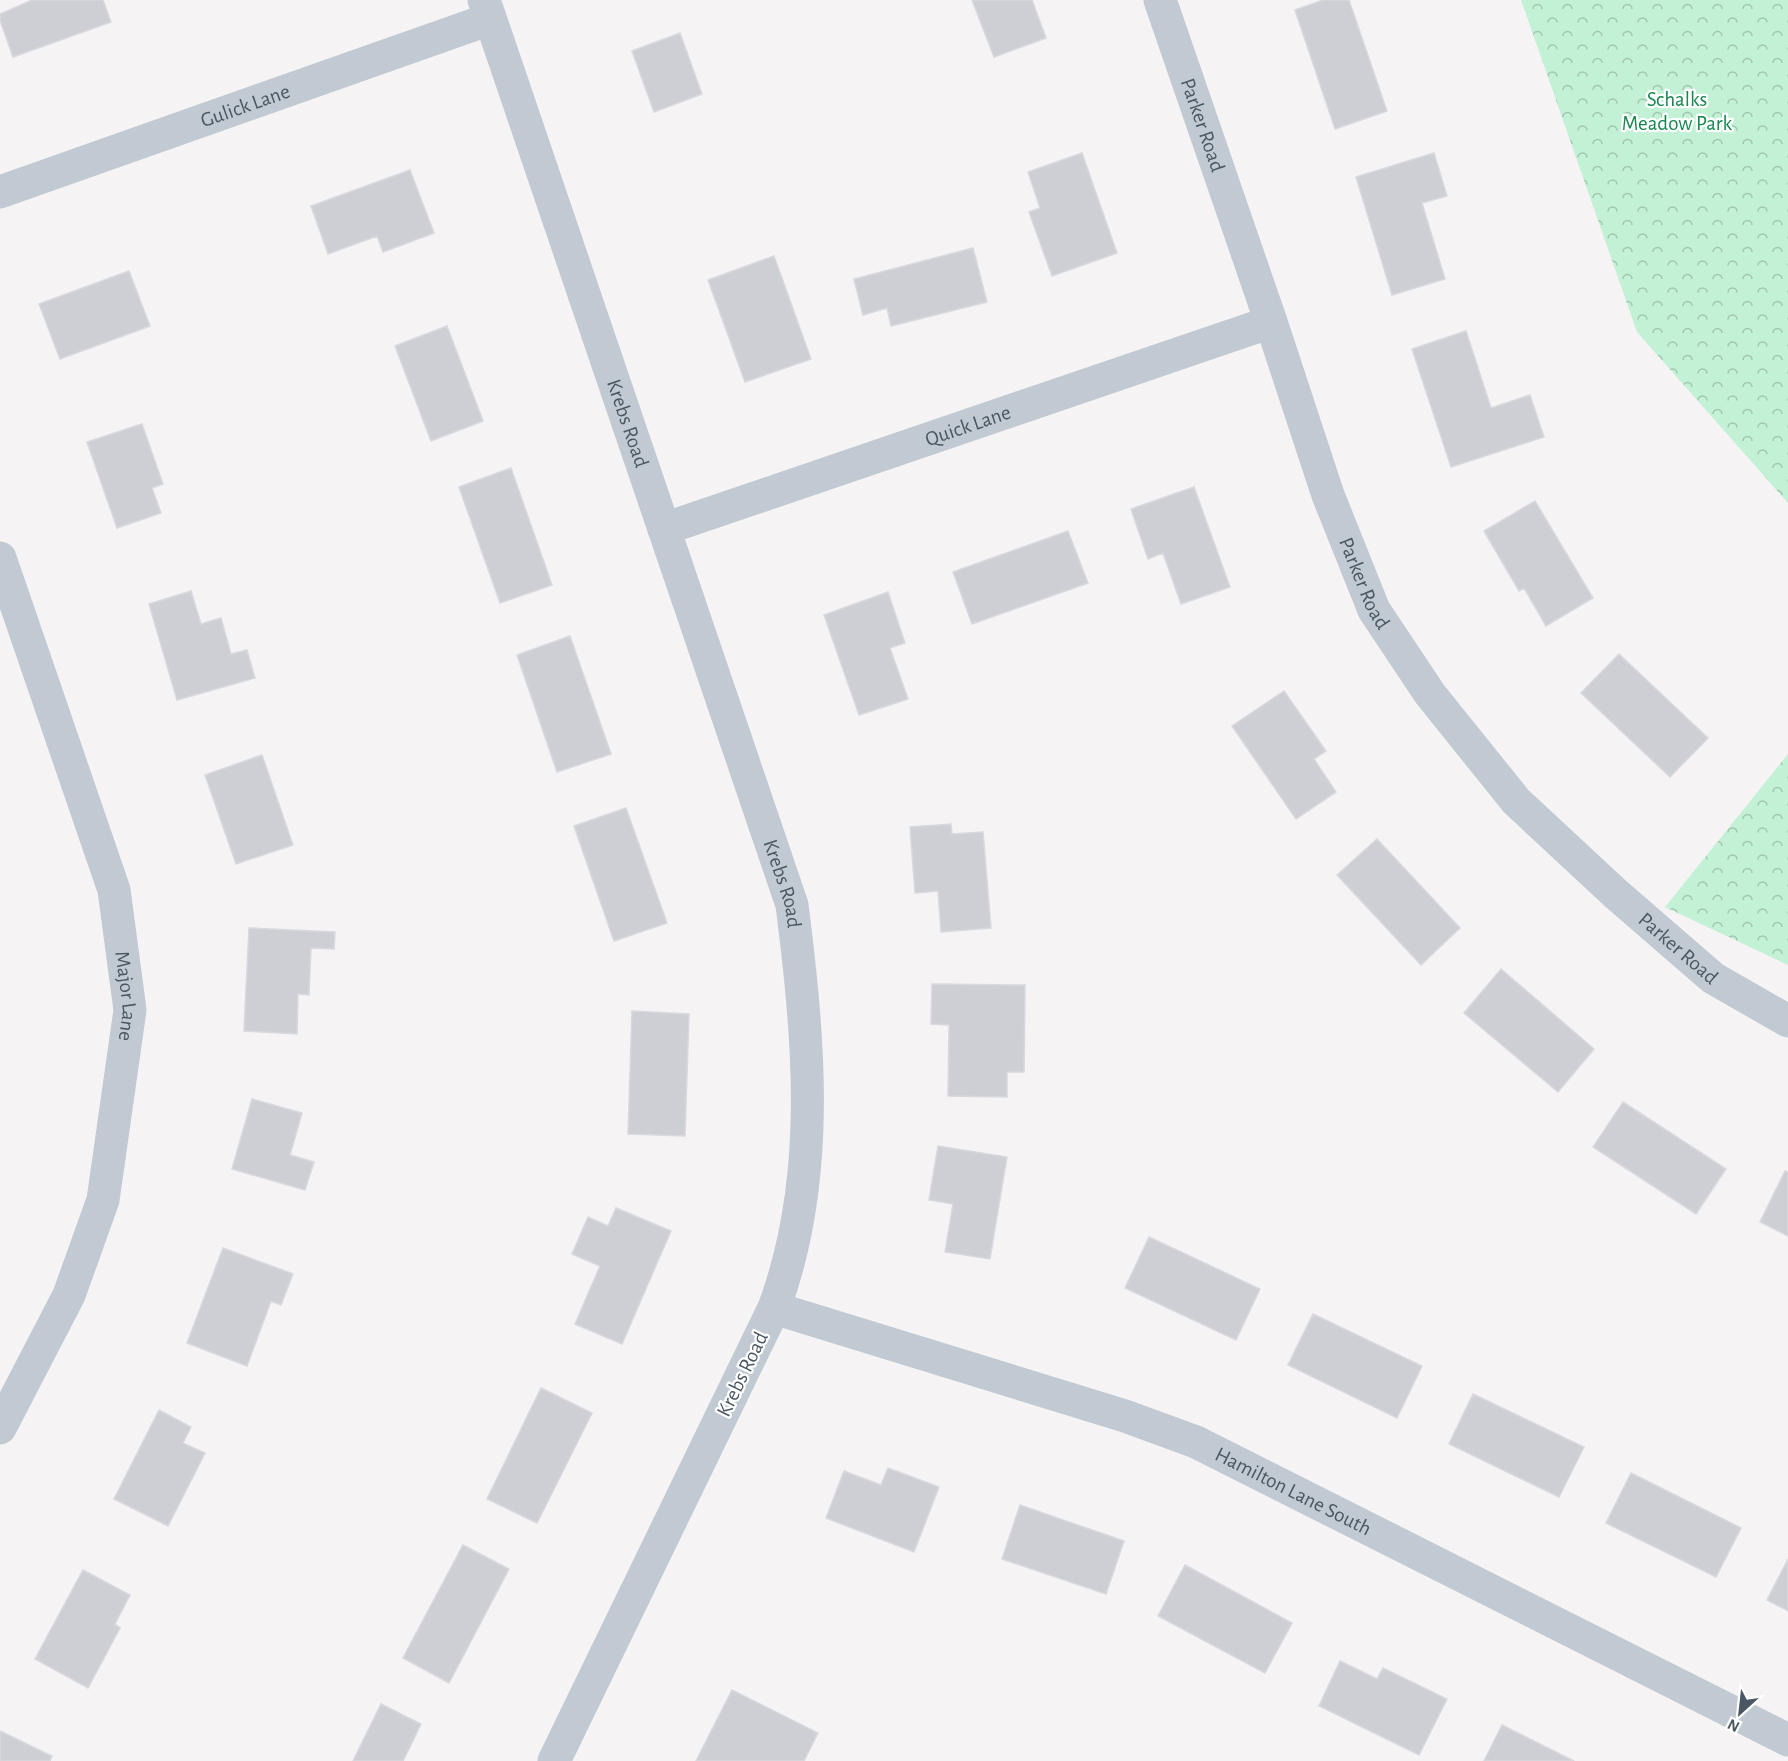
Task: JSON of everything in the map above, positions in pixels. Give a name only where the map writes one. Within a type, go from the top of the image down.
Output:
[{"type":"street","name":"Parker Road","points":[[1160,0],[1328,495],[1374,610],[1430,694],[1516,801],[1616,894],[1713,978],[1788,1021]]},
{"type":"street","name":"Gulick Lane","points":[[0,192],[487,9]]},
{"type":"street","name":"Krebs Road","points":[[487,9],[792,905],[803,995],[808,1096],[804,1185],[784,1280],[774,1308],[554,1761]]},
{"type":"street","name":"Quick Lane","points":[[664,529],[1271,322]]},
{"type":"street","name":"Major Lane","points":[[0,558],[114,890],[130,1010],[103,1200],[69,1295],[0,1428]]},
{"type":"street","name":"Hamilton Lane South","points":[[774,1308],[1125,1416],[1196,1443],[1788,1740]]},
{"type":"green space","name":"Schalks Meadow Park","points":[[1521,0],[1788,0],[1788,503],[1637,332]]},
{"type":"green space","points":[[1788,754],[1788,965],[1665,907]]},
{"type":"building","points":[[32,0],[103,0],[111,22],[13,57],[0,14]]},
{"type":"building","points":[[972,0],[1032,0],[1046,38],[994,57]]},
{"type":"building","points":[[1323,0],[1349,0],[1387,111],[1335,129],[1295,10]]},
{"type":"building","points":[[680,33],[702,94],[654,112],[632,51]]},
{"type":"building","points":[[1082,153],[1117,253],[1052,276],[1029,212],[1040,208],[1028,172]]},
{"type":"building","points":[[1434,153],[1447,196],[1422,203],[1445,279],[1392,295],[1356,177]]},
{"type":"building","points":[[410,170],[434,233],[383,252],[377,236],[328,254],[311,206]]},
{"type":"building","points":[[973,248],[987,302],[891,326],[887,308],[863,315],[854,279]]},
{"type":"building","points":[[774,256],[811,359],[745,382],[708,280]]},
{"type":"building","points":[[129,271],[150,326],[60,359],[39,304]]},
{"type":"building","points":[[447,326],[483,421],[431,441],[395,346]]},
{"type":"building","points":[[1466,331],[1491,408],[1530,395],[1544,437],[1451,467],[1412,349]]},
{"type":"building","points":[[142,424],[163,484],[152,488],[161,513],[117,528],[87,442]]},
{"type":"building","points":[[511,468],[552,585],[500,603],[459,487]]},
{"type":"building","points":[[1194,487],[1230,587],[1181,604],[1163,553],[1148,559],[1131,509]]},
{"type":"building","points":[[1535,501],[1593,598],[1546,626],[1524,588],[1519,591],[1484,531]]},
{"type":"building","points":[[1068,531],[1088,583],[972,624],[953,572]]},
{"type":"building","points":[[191,591],[201,624],[221,618],[231,654],[247,650],[255,678],[177,700],[149,604]]},
{"type":"building","points":[[888,592],[905,643],[890,648],[908,699],[859,715],[824,615]]},
{"type":"building","points":[[570,636],[611,754],[557,772],[517,655]]},
{"type":"building","points":[[1619,654],[1708,738],[1670,777],[1581,693]]},
{"type":"building","points":[[1284,691],[1326,751],[1314,759],[1336,792],[1296,819],[1232,726]]},
{"type":"building","points":[[262,755],[293,845],[236,864],[205,775]]},
{"type":"building","points":[[626,808],[667,923],[614,941],[574,826]]},
{"type":"building","points":[[951,824],[952,834],[983,832],[991,928],[941,932],[938,891],[915,893],[910,827]]},
{"type":"building","points":[[1377,839],[1460,928],[1421,965],[1337,875]]},
{"type":"building","points":[[249,928],[335,932],[334,949],[311,948],[309,995],[298,994],[297,1034],[244,1031]]},
{"type":"building","points":[[1501,969],[1594,1049],[1558,1092],[1464,1013]]},
{"type":"building","points":[[932,984],[1025,985],[1024,1072],[1007,1072],[1007,1097],[948,1096],[949,1025],[931,1024]]},
{"type":"building","points":[[632,1011],[689,1014],[685,1136],[628,1134]]},
{"type":"building","points":[[252,1099],[302,1113],[290,1155],[314,1162],[305,1190],[232,1169]]},
{"type":"building","points":[[1623,1102],[1726,1169],[1696,1214],[1593,1147]]},
{"type":"building","points":[[938,1146],[1007,1157],[990,1259],[945,1252],[953,1204],[929,1200]]},
{"type":"building","points":[[1785,1171],[1788,1172],[1788,1236],[1760,1222]]},
{"type":"building","points":[[616,1208],[671,1231],[622,1344],[575,1324],[600,1266],[572,1254],[588,1217],[608,1226]]},
{"type":"building","points":[[1149,1237],[1260,1289],[1236,1340],[1125,1288]]},
{"type":"building","points":[[223,1248],[293,1274],[281,1305],[271,1301],[247,1366],[187,1343]]},
{"type":"building","points":[[1313,1314],[1422,1366],[1397,1418],[1288,1365]]},
{"type":"building","points":[[541,1388],[592,1413],[537,1523],[487,1499]]},
{"type":"building","points":[[1473,1394],[1584,1447],[1559,1497],[1449,1444]]},
{"type":"building","points":[[159,1410],[191,1427],[183,1443],[205,1453],[168,1526],[114,1499]]},
{"type":"building","points":[[888,1468],[939,1487],[914,1552],[826,1518],[844,1471],[881,1485]]},
{"type":"building","points":[[1631,1473],[1741,1528],[1716,1577],[1606,1523]]},
{"type":"building","points":[[1020,1505],[1124,1541],[1106,1594],[1002,1559]]},
{"type":"building","points":[[463,1545],[509,1569],[449,1683],[403,1658]]},
{"type":"building","points":[[1788,1559],[1788,1611],[1767,1600]]},
{"type":"building","points":[[1185,1565],[1292,1623],[1265,1673],[1158,1616]]},
{"type":"building","points":[[83,1570],[130,1595],[115,1624],[120,1628],[88,1688],[35,1659]]},
{"type":"building","points":[[1340,1661],[1377,1679],[1383,1668],[1447,1699],[1419,1755],[1319,1706]]},
{"type":"building","points":[[732,1690],[818,1733],[804,1761],[696,1761]]},
{"type":"building","points":[[381,1704],[421,1724],[403,1761],[353,1761]]},
{"type":"building","points":[[1502,1725],[1574,1761],[1484,1761]]},
{"type":"building","points":[[0,1731],[52,1756],[50,1761],[0,1761]]}]
